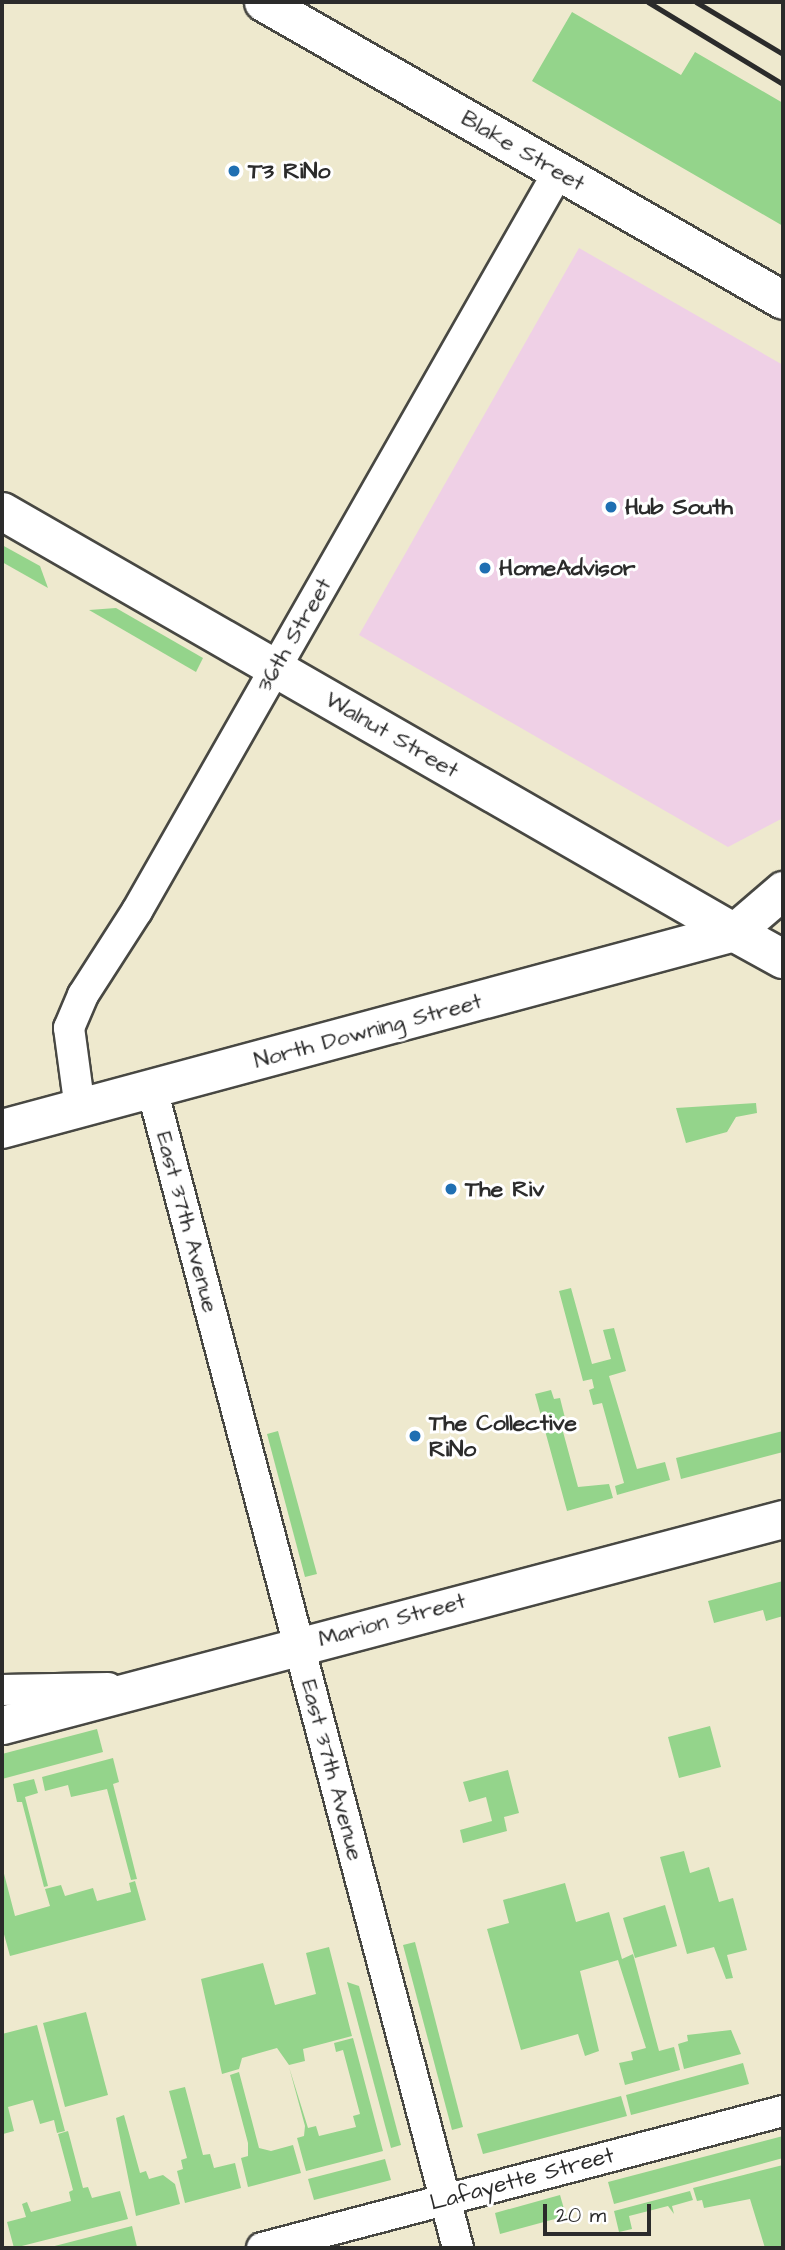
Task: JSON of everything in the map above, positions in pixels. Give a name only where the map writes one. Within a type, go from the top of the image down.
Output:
[{"type":"main road","name":"Walnut Street","points":[[734,932],[783,959]]},
{"type":"main road","name":"North Downing Street","points":[[2,1129],[734,932]]},
{"type":"street","name":"Blake Street","points":[[263,2],[783,300]]},
{"type":"street","name":"36th Street","points":[[80,1109],[69,1028],[83,995],[137,911],[559,171]]},
{"type":"street","name":"Walnut Street","points":[[2,511],[734,932]]},
{"type":"street","name":"North Downing Street","points":[[734,932],[783,890]]},
{"type":"street","name":"North Downing Street","points":[[734,932],[783,923]]},
{"type":"street","name":"East 37th Avenue","points":[[152,1089],[458,2248]]},
{"type":"street","name":"Marion Street","points":[[2,1725],[299,1644],[783,1519]]},
{"type":"street","points":[[2,1690],[140,1688]]},
{"type":"street","name":"Lafayette Street","points":[[262,2248],[783,2111]]},
{"type":"shaded area","name":"Hub South","points":[[579,248],[783,365],[783,818],[728,847],[359,635]]},
{"type":"green space","points":[[572,12],[681,75],[695,52],[783,103],[783,226],[532,81]]},
{"type":"green space","points":[[2,545],[40,566],[48,588],[2,562]]},
{"type":"green space","points":[[116,608],[203,658],[196,672],[89,610]]},
{"type":"green space","points":[[756,1103],[757,1113],[736,1117],[727,1132],[686,1143],[676,1108]]},
{"type":"green space","points":[[571,1288],[592,1364],[611,1359],[603,1330],[614,1328],[626,1371],[609,1376],[637,1469],[665,1462],[670,1480],[617,1495],[615,1486],[624,1483],[602,1403],[593,1405],[589,1390],[594,1388],[592,1379],[583,1381],[559,1291]]},
{"type":"green space","points":[[551,1390],[554,1399],[560,1398],[567,1426],[562,1428],[578,1487],[609,1484],[613,1498],[567,1511],[535,1394]]},
{"type":"green space","points":[[278,1431],[317,1574],[305,1577],[267,1434]]},
{"type":"green space","points":[[783,1431],[783,1452],[681,1479],[676,1458]]},
{"type":"green space","points":[[783,1581],[783,1616],[766,1621],[763,1610],[714,1623],[708,1601]]},
{"type":"green space","points":[[710,1726],[721,1767],[679,1778],[668,1737]]},
{"type":"green space","points":[[97,1729],[103,1752],[2,1779],[2,1754]]},
{"type":"green space","points":[[113,1758],[119,1782],[113,1784],[137,1879],[131,1880],[107,1789],[71,1797],[68,1785],[45,1791],[42,1777]]},
{"type":"green space","points":[[508,1770],[519,1813],[504,1817],[507,1831],[463,1843],[460,1830],[492,1821],[486,1797],[469,1802],[463,1782]]},
{"type":"green space","points":[[34,1779],[38,1793],[25,1797],[48,1886],[44,1887],[22,1802],[17,1802],[13,1784]]},
{"type":"green space","points":[[684,1851],[690,1873],[709,1867],[719,1902],[733,1898],[747,1950],[727,1955],[733,1978],[726,1979],[714,1947],[687,1954],[660,1857]]},
{"type":"green space","points":[[2,1866],[15,1916],[50,1906],[45,1889],[61,1885],[65,1896],[93,1888],[97,1901],[131,1892],[129,1883],[135,1881],[146,1920],[10,1956],[2,1927]]},
{"type":"green space","points":[[565,1883],[576,1922],[609,1912],[622,1959],[633,1954],[659,2051],[674,2047],[680,2070],[625,2085],[619,2063],[633,2060],[631,2052],[646,2048],[618,1960],[580,1971],[599,2051],[585,2056],[578,2034],[521,2050],[487,1929],[509,1923],[503,1900]]},
{"type":"green space","points":[[665,1905],[677,1946],[635,1958],[623,1918]]},
{"type":"green space","points":[[415,1942],[463,2127],[452,2130],[403,1945]]},
{"type":"green space","points":[[329,1947],[352,2036],[303,2049],[305,2061],[289,2065],[277,2048],[242,2058],[239,2069],[222,2074],[201,1979],[263,1963],[275,2005],[316,1994],[306,1953]]},
{"type":"green space","points":[[347,1982],[359,1986],[401,2145],[391,2148]]},
{"type":"green space","points":[[86,2012],[108,2095],[65,2107],[43,2023]]},
{"type":"green space","points":[[37,2025],[65,2131],[57,2133],[54,2120],[40,2124],[33,2100],[8,2107],[14,2131],[3,2134],[2,2034]]},
{"type":"green space","points":[[731,2030],[741,2054],[684,2069],[678,2044],[688,2041],[687,2035]]},
{"type":"green space","points":[[353,2038],[383,2151],[306,2171],[297,2138],[304,2136],[305,2126],[289,2067],[308,2128],[316,2126],[319,2136],[356,2127],[353,2116],[360,2114],[343,2050],[336,2052],[334,2043]]},
{"type":"green space","points":[[743,2063],[749,2084],[631,2115],[626,2095]]},
{"type":"green space","points":[[239,2072],[259,2148],[271,2151],[293,2145],[301,2173],[248,2187],[241,2158],[248,2156],[248,2143],[230,2075]]},
{"type":"green space","points":[[185,2087],[203,2155],[210,2154],[214,2168],[235,2163],[241,2188],[185,2203],[177,2171],[183,2169],[181,2160],[187,2158],[169,2091]]},
{"type":"green space","points":[[621,2096],[627,2116],[483,2154],[477,2134]]},
{"type":"green space","points":[[124,2115],[140,2173],[146,2171],[149,2179],[163,2175],[175,2184],[180,2204],[136,2216],[116,2118]]},
{"type":"green space","points":[[68,2131],[83,2188],[88,2187],[92,2198],[120,2191],[128,2219],[14,2248],[7,2222],[26,2217],[22,2204],[27,2202],[31,2212],[71,2201],[69,2192],[73,2190],[58,2134]]},
{"type":"green space","points":[[783,2136],[783,2158],[614,2204],[608,2182]]},
{"type":"green space","points":[[385,2159],[391,2180],[314,2200],[308,2179]]},
{"type":"green space","points":[[783,2165],[783,2248],[765,2248],[750,2199],[704,2208],[702,2200],[697,2201],[693,2188]]},
{"type":"green space","points":[[690,2191],[693,2200],[672,2206],[674,2214],[668,2206],[629,2216],[632,2229],[619,2232],[614,2211]]},
{"type":"green space","points":[[560,2195],[566,2216],[500,2234],[495,2213]]},
{"type":"green space","points":[[132,2226],[137,2247],[47,2248]]},
{"type":"railway","points":[[648,2],[783,84]]},
{"type":"railway","points":[[696,2],[783,54]]},
{"type":"place","name":"T3 RiNo","points":[[234,171]]},
{"type":"place","name":"Hub South","points":[[611,507]]},
{"type":"place","name":"HomeAdvisor","points":[[485,568]]},
{"type":"place","name":"The Riv","points":[[451,1189]]},
{"type":"place","name":"The Collective RiNo","points":[[415,1436]]}]
